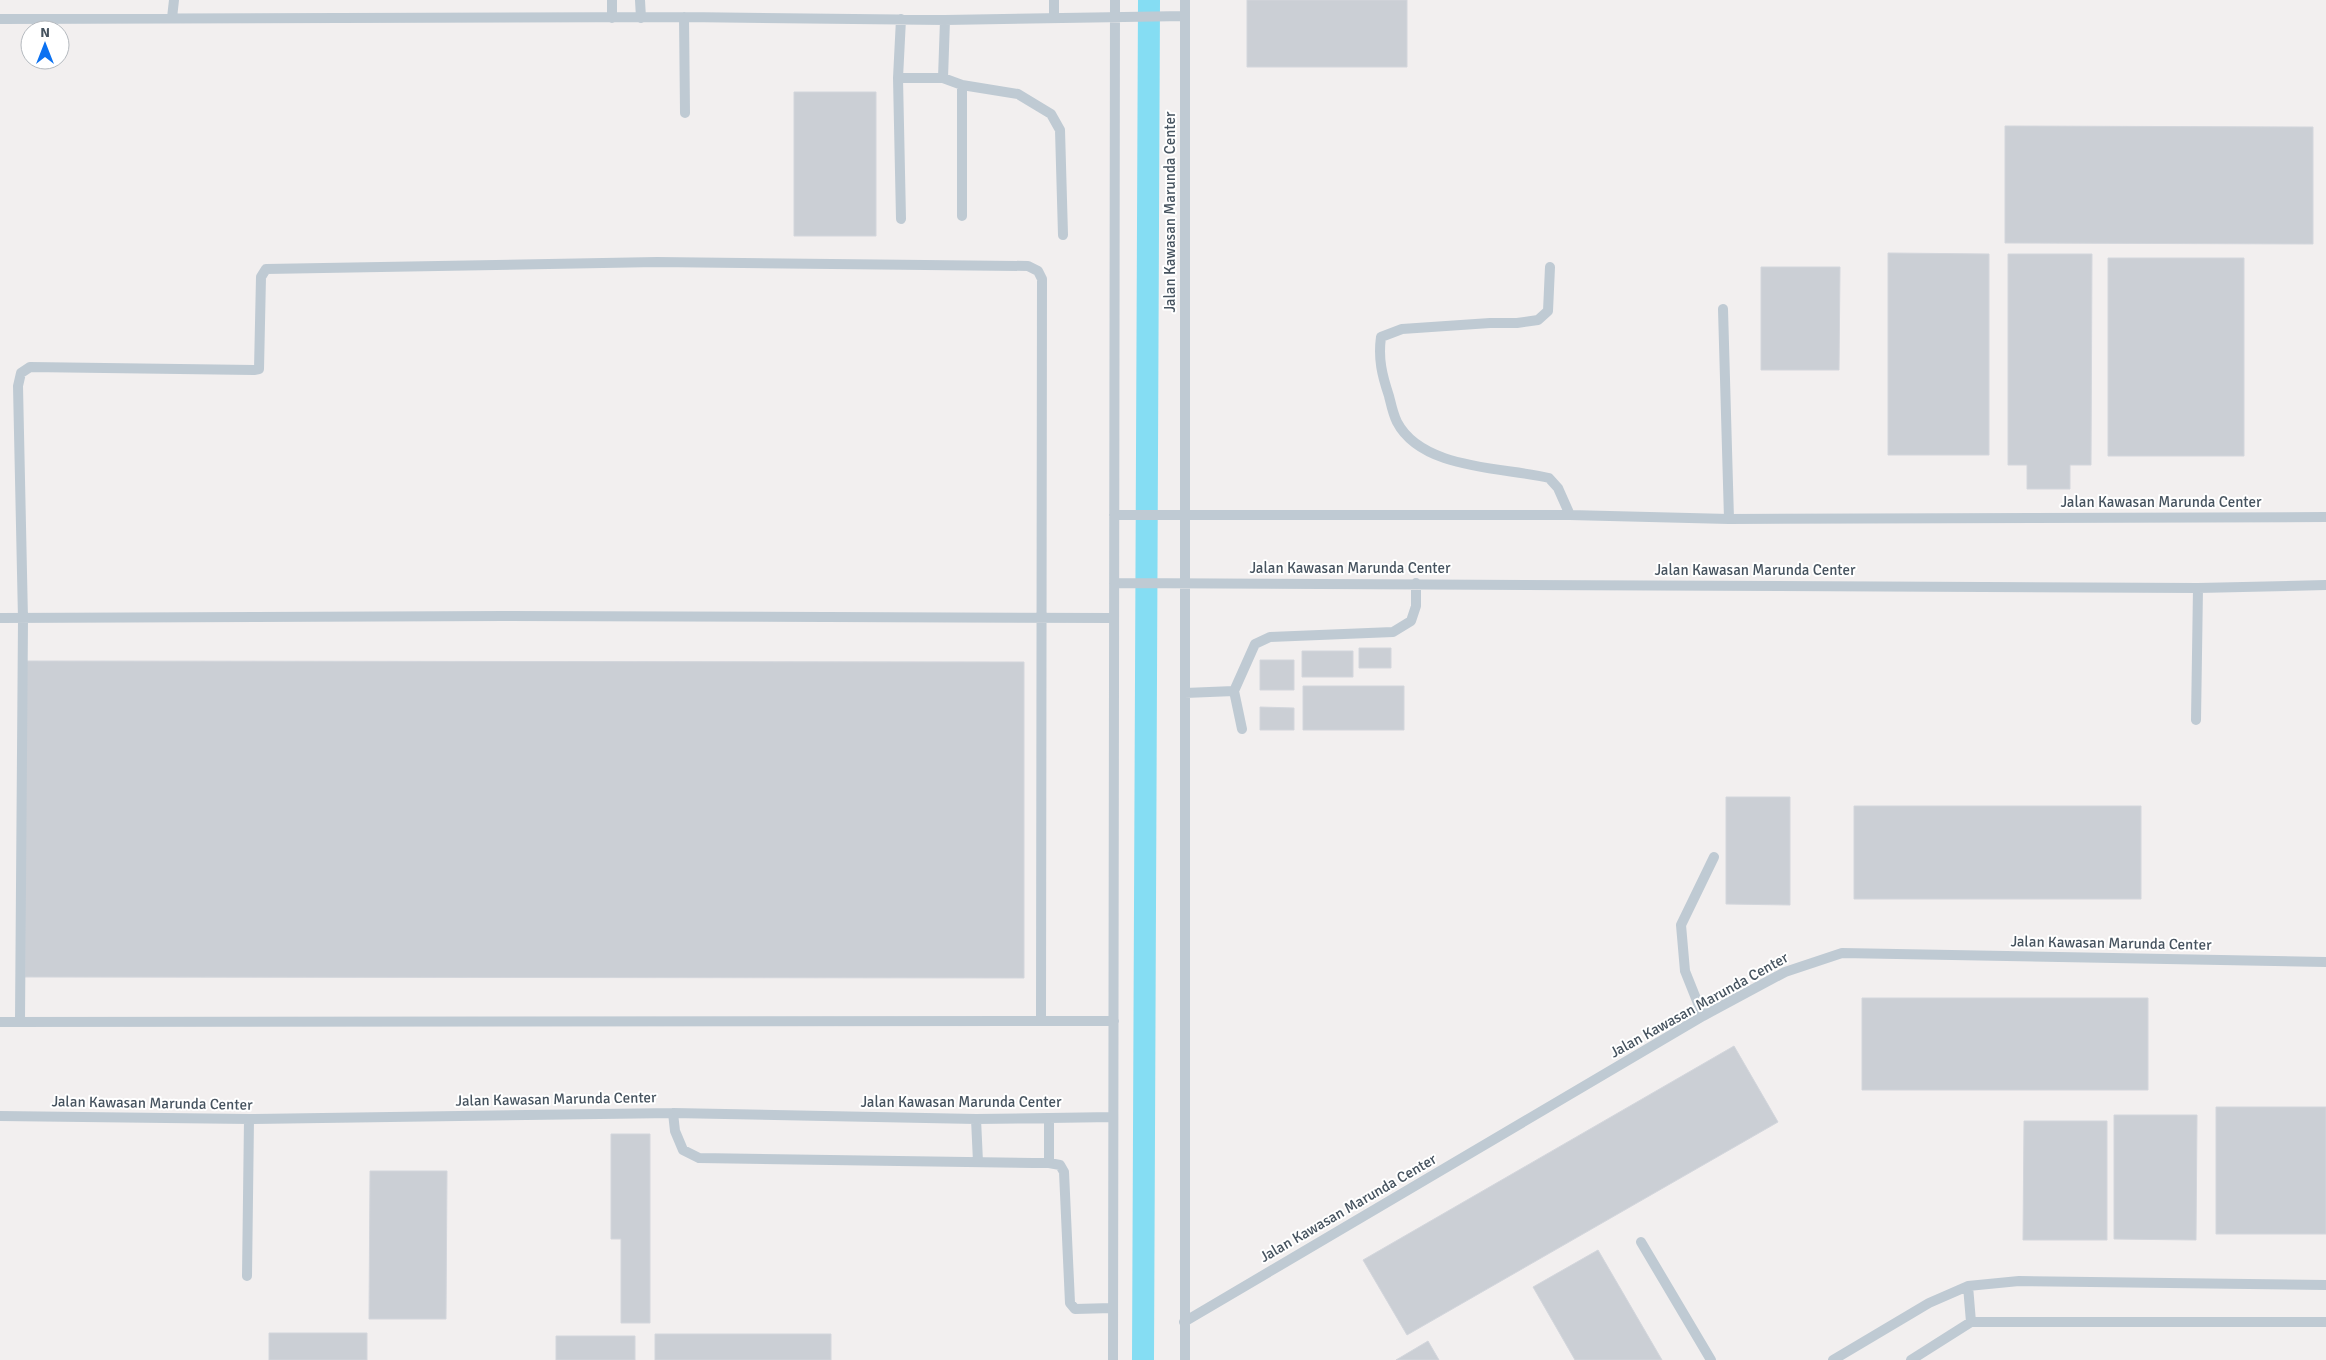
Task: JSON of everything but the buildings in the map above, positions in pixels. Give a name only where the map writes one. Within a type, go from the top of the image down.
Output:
[{"type":"lane","points":[[172,18],[174,0]]},
{"type":"lane","points":[[612,0],[612,18]]},
{"type":"lane","points":[[640,0],[641,18]]},
{"type":"lane","points":[[1054,0],[1054,18]]},
{"type":"lane","points":[[1113,1360],[1114,618],[1118,583],[1118,16],[1115,0]]},
{"type":"lane","name":"Jalan Kawasan Marunda Center","points":[[1185,0],[1182,16],[1181,515],[1181,584],[1185,693],[1185,1360]]},
{"type":"lane","points":[[0,19],[684,17],[945,20],[1182,16]]},
{"type":"lane","points":[[684,17],[685,113]]},
{"type":"lane","points":[[900,19],[898,78],[901,219]]},
{"type":"lane","points":[[943,78],[945,20]]},
{"type":"lane","points":[[898,78],[943,78],[962,85],[1018,94],[1051,114],[1060,130],[1063,235]]},
{"type":"lane","points":[[962,85],[962,216]]},
{"type":"lane","points":[[20,1021],[23,619],[18,386],[21,373],[30,367],[254,370],[259,368],[261,276],[266,269],[656,262],[1028,266],[1038,270],[1042,279],[1041,1020]]},
{"type":"lane","points":[[1550,267],[1548,311],[1538,320],[1517,323],[1490,322],[1402,329],[1381,337],[1380,368],[1396,422],[1408,437],[1430,452],[1475,466],[1549,478],[1558,488],[1570,515]]},
{"type":"lane","points":[[1724,309],[1729,519]]},
{"type":"lane","name":"Jalan Kawasan Marunda Center","points":[[1118,515],[1570,515],[1729,519],[2326,517]]},
{"type":"lane","name":"Jalan Kawasan Marunda Center","points":[[1118,583],[2198,588],[2326,585]]},
{"type":"lane","points":[[1242,729],[1234,691],[1254,644],[1270,636],[1393,632],[1411,621],[1416,606],[1416,583]]},
{"type":"lane","points":[[2196,720],[2198,588]]},
{"type":"lane","points":[[0,618],[514,616],[1114,618]]},
{"type":"lane","points":[[1185,693],[1234,691]]},
{"type":"lane","points":[[1704,1016],[1685,970],[1681,925],[1714,857]]},
{"type":"lane","name":"Jalan Kawasan Marunda Center","points":[[1184,1322],[1704,1016],[1785,972],[1842,953],[2326,962]]},
{"type":"lane","points":[[0,1022],[1114,1021]]},
{"type":"lane","points":[[673,1113],[675,1131],[683,1150],[699,1158],[1049,1163],[1060,1165],[1064,1172],[1070,1303],[1075,1309],[1112,1308]]},
{"type":"lane","name":"Jalan Kawasan Marunda Center","points":[[0,1116],[249,1119],[673,1113],[976,1119],[1113,1117]]},
{"type":"lane","points":[[1049,1118],[1049,1163]]},
{"type":"lane","points":[[247,1276],[249,1119]]},
{"type":"lane","points":[[976,1119],[978,1162]]},
{"type":"lane","points":[[1641,1242],[1711,1360]]},
{"type":"lane","points":[[1833,1360],[1930,1303],[1968,1286],[2019,1281],[2326,1285]]},
{"type":"lane","points":[[1968,1286],[1971,1322]]},
{"type":"lane","points":[[1910,1360],[1971,1322],[2326,1322]]},
{"type":"waterway","points":[[1143,1360],[1149,0]]}]
